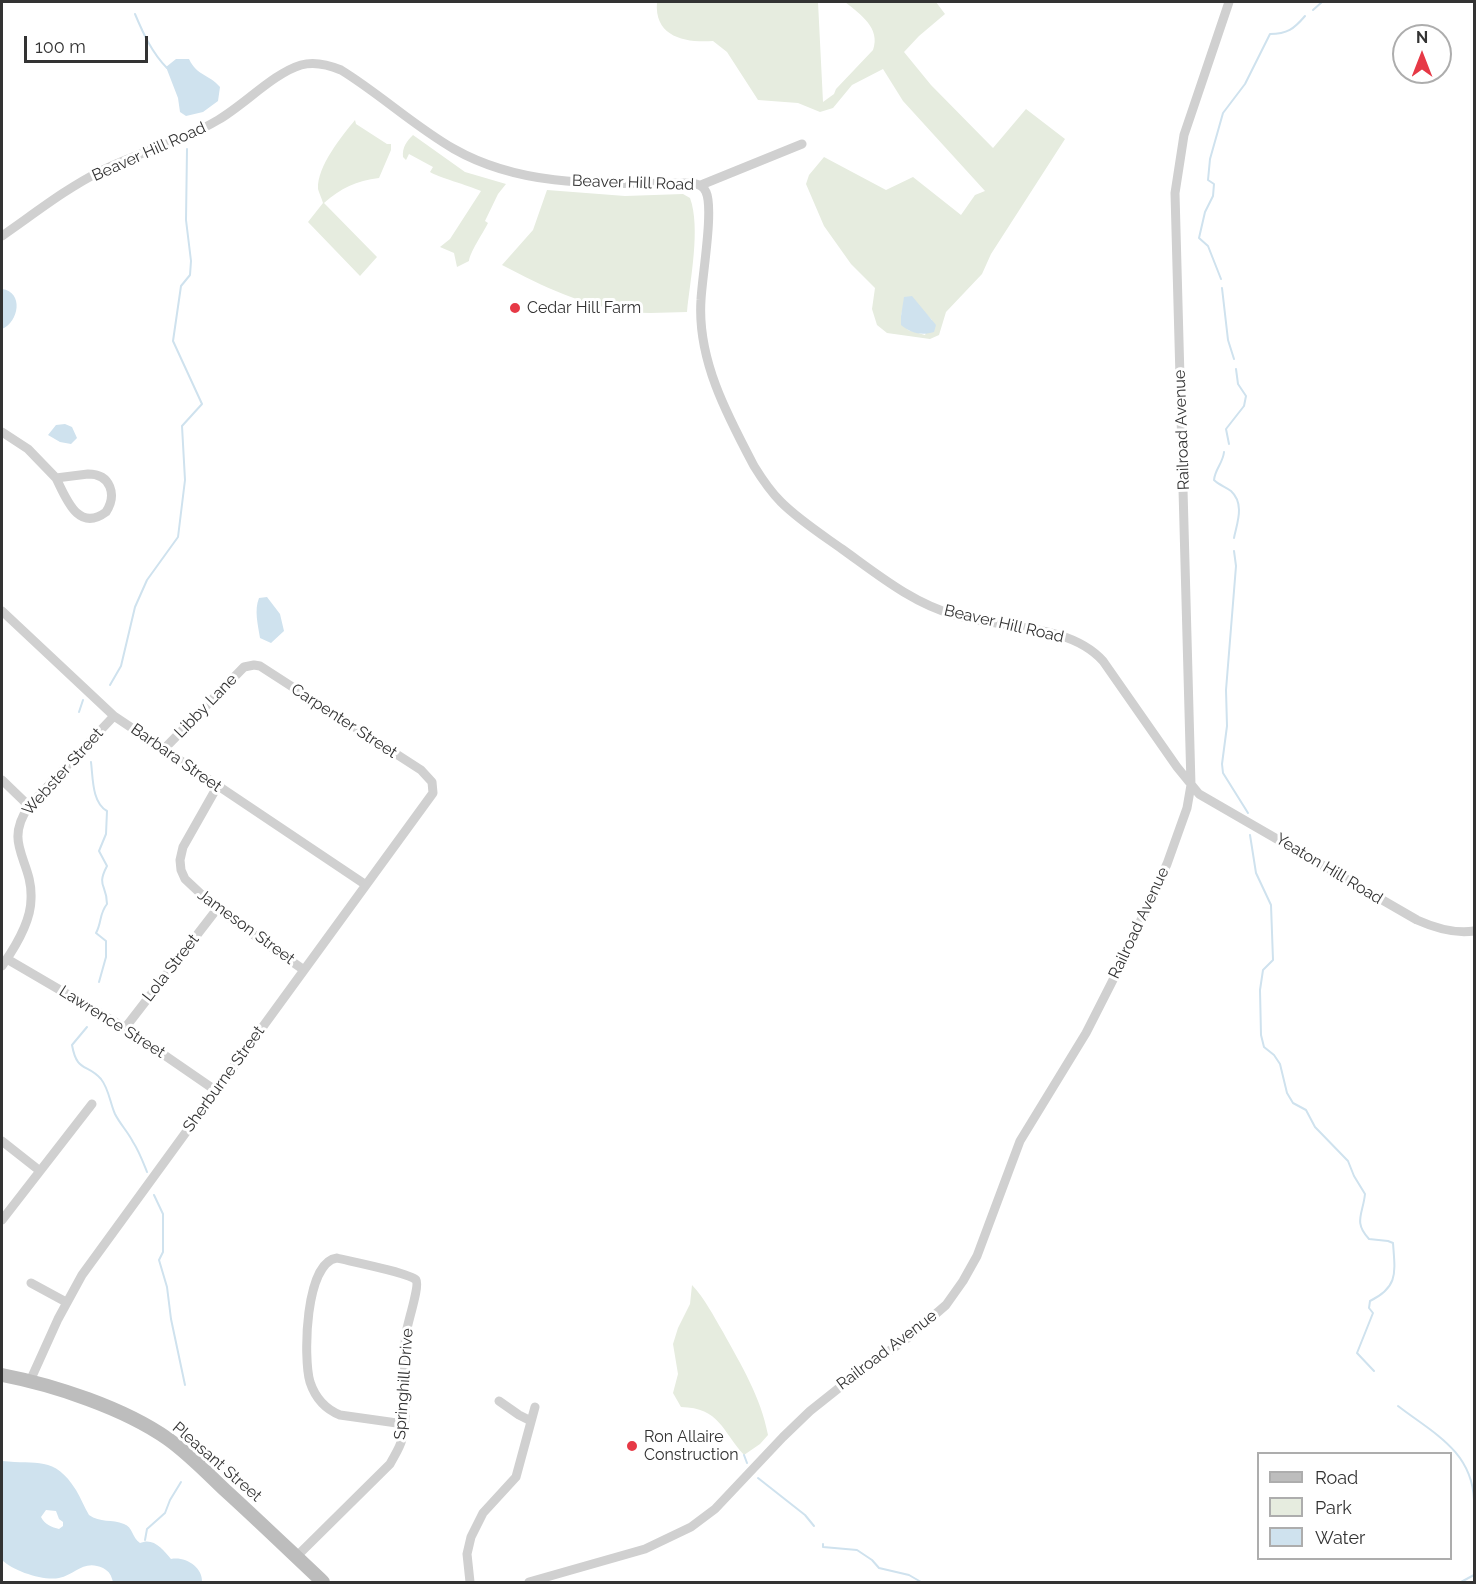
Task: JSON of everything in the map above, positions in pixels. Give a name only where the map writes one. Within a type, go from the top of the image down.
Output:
[{"type":"main road","name":"Pleasant Street","points":[[2,1375],[30,1381],[103,1406],[169,1439],[323,1582]]},
{"type":"street","name":"Railroad Avenue","points":[[529,1582],[645,1549],[691,1527],[715,1509],[810,1411],[909,1337],[946,1305],[963,1281],[979,1251],[1020,1141],[1090,1026],[1167,864],[1187,808],[1191,785],[1175,193],[1184,135],[1228,2]]},
{"type":"street","name":"Beaver Hill Road","points":[[2,236],[75,185],[121,162],[220,120],[289,71],[311,63],[341,70],[454,149],[487,165],[520,174],[567,181],[604,184],[691,183],[701,185],[707,194],[708,216],[701,301],[703,345],[718,391],[753,464],[770,489],[817,531],[883,579],[919,601],[951,614],[1062,636],[1088,647],[1103,661],[1191,785]]},
{"type":"street","points":[[701,185],[802,144]]},
{"type":"street","points":[[2,432],[41,460],[56,478],[69,505],[80,516],[100,517],[106,512],[110,505],[111,488],[101,476],[88,474],[56,478]]},
{"type":"street","name":"Barbara Street","points":[[2,611],[114,716],[366,885]]},
{"type":"street","name":"Libby Lane","points":[[164,749],[238,672],[249,665]]},
{"type":"street","name":"Carpenter Street","points":[[249,665],[260,666],[421,770],[433,787]]},
{"type":"street","name":"Webster Street","points":[[4,962],[23,927],[31,902],[29,879],[17,837],[19,823],[29,806],[114,716]]},
{"type":"street","points":[[2,780],[29,806]]},
{"type":"street","name":"Yeaton Hill Road","points":[[1191,785],[1210,801],[1405,914],[1441,929],[1458,932],[1474,931]]},
{"type":"street","name":"Jameson Street","points":[[217,787],[187,838],[180,860],[185,879],[217,909],[304,970]]},
{"type":"street","name":"Sherburne Street","points":[[30,1381],[66,1302],[82,1275],[429,799],[433,793],[433,787]]},
{"type":"street","name":"Lola Street","points":[[125,1028],[217,909]]},
{"type":"street","name":"Lawrence Street","points":[[4,962],[125,1028],[215,1090]]},
{"type":"street","points":[[2,1220],[92,1104]]},
{"type":"street","points":[[2,1141],[40,1171]]},
{"type":"street","name":"Springhill Drive","points":[[296,1557],[390,1464],[399,1449],[404,1424],[404,1347],[410,1311],[418,1287],[416,1280],[337,1258],[328,1261],[314,1291],[306,1330],[307,1370],[312,1388],[322,1404],[330,1411],[340,1415],[404,1424]]},
{"type":"street","points":[[31,1283],[66,1302]]},
{"type":"street","points":[[500,1401],[531,1421]]},
{"type":"street","points":[[470,1582],[467,1554],[471,1537],[483,1513],[516,1477],[535,1407]]},
{"type":"green space","points":[[657,2],[818,2],[823,102],[834,94],[836,89],[873,50],[875,42],[868,22],[845,2],[936,2],[945,14],[904,52],[931,85],[993,148],[1026,109],[1065,139],[991,254],[982,274],[946,312],[939,335],[930,339],[887,333],[877,325],[872,309],[875,288],[851,264],[824,226],[806,184],[809,175],[824,157],[886,190],[913,177],[961,215],[975,195],[985,191],[903,101],[883,69],[852,85],[833,108],[820,112],[798,103],[758,100],[727,52],[713,41],[692,41],[673,35],[666,30],[657,14]],"holes":[[[904,303],[925,313],[932,320],[925,335],[908,330],[901,316]]]},
{"type":"green space","points":[[355,120],[356,124],[387,144],[391,144],[391,150],[379,178],[349,186],[324,203],[377,257],[360,276],[308,222],[323,203],[318,189],[326,161]]},
{"type":"green space","points":[[413,135],[465,172],[506,184],[498,194],[485,221],[488,223],[469,261],[457,267],[454,253],[440,247],[450,239],[481,191],[433,174],[430,172],[433,167],[409,154],[406,160],[403,157],[403,150]]},
{"type":"green space","points":[[547,190],[625,196],[683,194],[690,198],[695,224],[695,239],[687,312],[639,313],[597,305],[549,288],[502,265],[533,230]]},
{"type":"green space","points":[[692,1285],[709,1307],[743,1369],[765,1421],[768,1435],[744,1455],[719,1422],[712,1416],[694,1408],[681,1407],[673,1393],[678,1374],[673,1344],[690,1304]]},
{"type":"water","points":[[176,59],[189,59],[199,72],[220,87],[218,101],[203,112],[186,116],[180,112],[178,98],[166,67]]},
{"type":"water","points":[[2,289],[14,296],[17,307],[12,320],[2,329]]},
{"type":"water","points":[[912,296],[936,325],[934,332],[916,333],[901,325],[904,297]]},
{"type":"water","points":[[65,424],[72,427],[77,438],[71,444],[60,442],[48,435],[56,425]]},
{"type":"water","points":[[267,597],[280,614],[284,631],[271,643],[260,638],[257,618],[259,598]]},
{"type":"water","points":[[2,1461],[35,1463],[52,1466],[60,1471],[78,1493],[89,1515],[97,1519],[124,1524],[140,1543],[153,1543],[171,1559],[187,1561],[200,1572],[202,1582],[113,1582],[105,1569],[90,1565],[52,1579],[37,1577],[21,1571],[2,1560]],"holes":[[[46,1510],[56,1511],[63,1522],[63,1526],[59,1529],[47,1524],[41,1517]]]},
{"type":"waterway","points":[[1313,10],[1322,2]]},
{"type":"waterway","points":[[135,14],[152,49],[167,68]]},
{"type":"waterway","points":[[1221,279],[1208,246],[1199,238],[1205,212],[1213,196],[1214,184],[1208,180],[1210,159],[1223,113],[1245,84],[1270,34],[1290,30],[1305,16]]},
{"type":"waterway","points":[[110,685],[121,666],[135,607],[147,580],[178,537],[185,480],[182,426],[202,404],[173,341],[181,286],[190,275],[191,261],[186,220],[187,149]]},
{"type":"waterway","points":[[1222,288],[1228,340],[1234,359]]},
{"type":"waterway","points":[[1229,444],[1226,429],[1244,406],[1246,396],[1238,384],[1236,369]]},
{"type":"waterway","points":[[1224,452],[1214,480],[1231,491],[1238,502],[1239,514],[1234,538]]},
{"type":"waterway","points":[[1234,551],[1236,566],[1226,690],[1227,726],[1222,764],[1223,773],[1248,813]]},
{"type":"waterway","points":[[79,712],[83,700]]},
{"type":"waterway","points":[[91,762],[96,796],[98,802],[107,811],[106,834],[99,851],[107,866],[102,878],[107,904],[96,933],[106,941],[106,957],[99,982]]},
{"type":"waterway","points":[[1250,835],[1256,873],[1271,905],[1273,960],[1263,970],[1260,990],[1261,1035],[1264,1047],[1280,1064],[1287,1093],[1293,1103],[1306,1110],[1315,1127],[1348,1161],[1365,1194],[1360,1218],[1364,1233],[1369,1239],[1393,1243],[1393,1278],[1386,1290],[1370,1301],[1369,1308],[1373,1313],[1357,1353],[1374,1371]]},
{"type":"waterway","points":[[87,1027],[72,1045],[74,1054],[80,1064],[96,1074],[104,1083],[115,1114],[137,1149],[147,1172]]},
{"type":"waterway","points":[[154,1195],[163,1214],[163,1252],[159,1260],[167,1287],[171,1319],[185,1385]]},
{"type":"waterway","points":[[1398,1406],[1437,1435],[1458,1456],[1472,1483],[1474,1500]]},
{"type":"waterway","points":[[744,1455],[747,1463]]},
{"type":"waterway","points":[[758,1478],[805,1515],[814,1526]]},
{"type":"waterway","points":[[145,1540],[147,1529],[165,1513],[181,1482]]},
{"type":"waterway","points":[[823,1544],[823,1547],[857,1550],[879,1568],[909,1575],[921,1582]]},
{"type":"waterway","points":[[1461,1582],[1474,1575]]},
{"type":"place","name":"Cedar Hill Farm","points":[[515,308]]},
{"type":"place","name":"Ron Allaire Construction","points":[[632,1446]]}]
